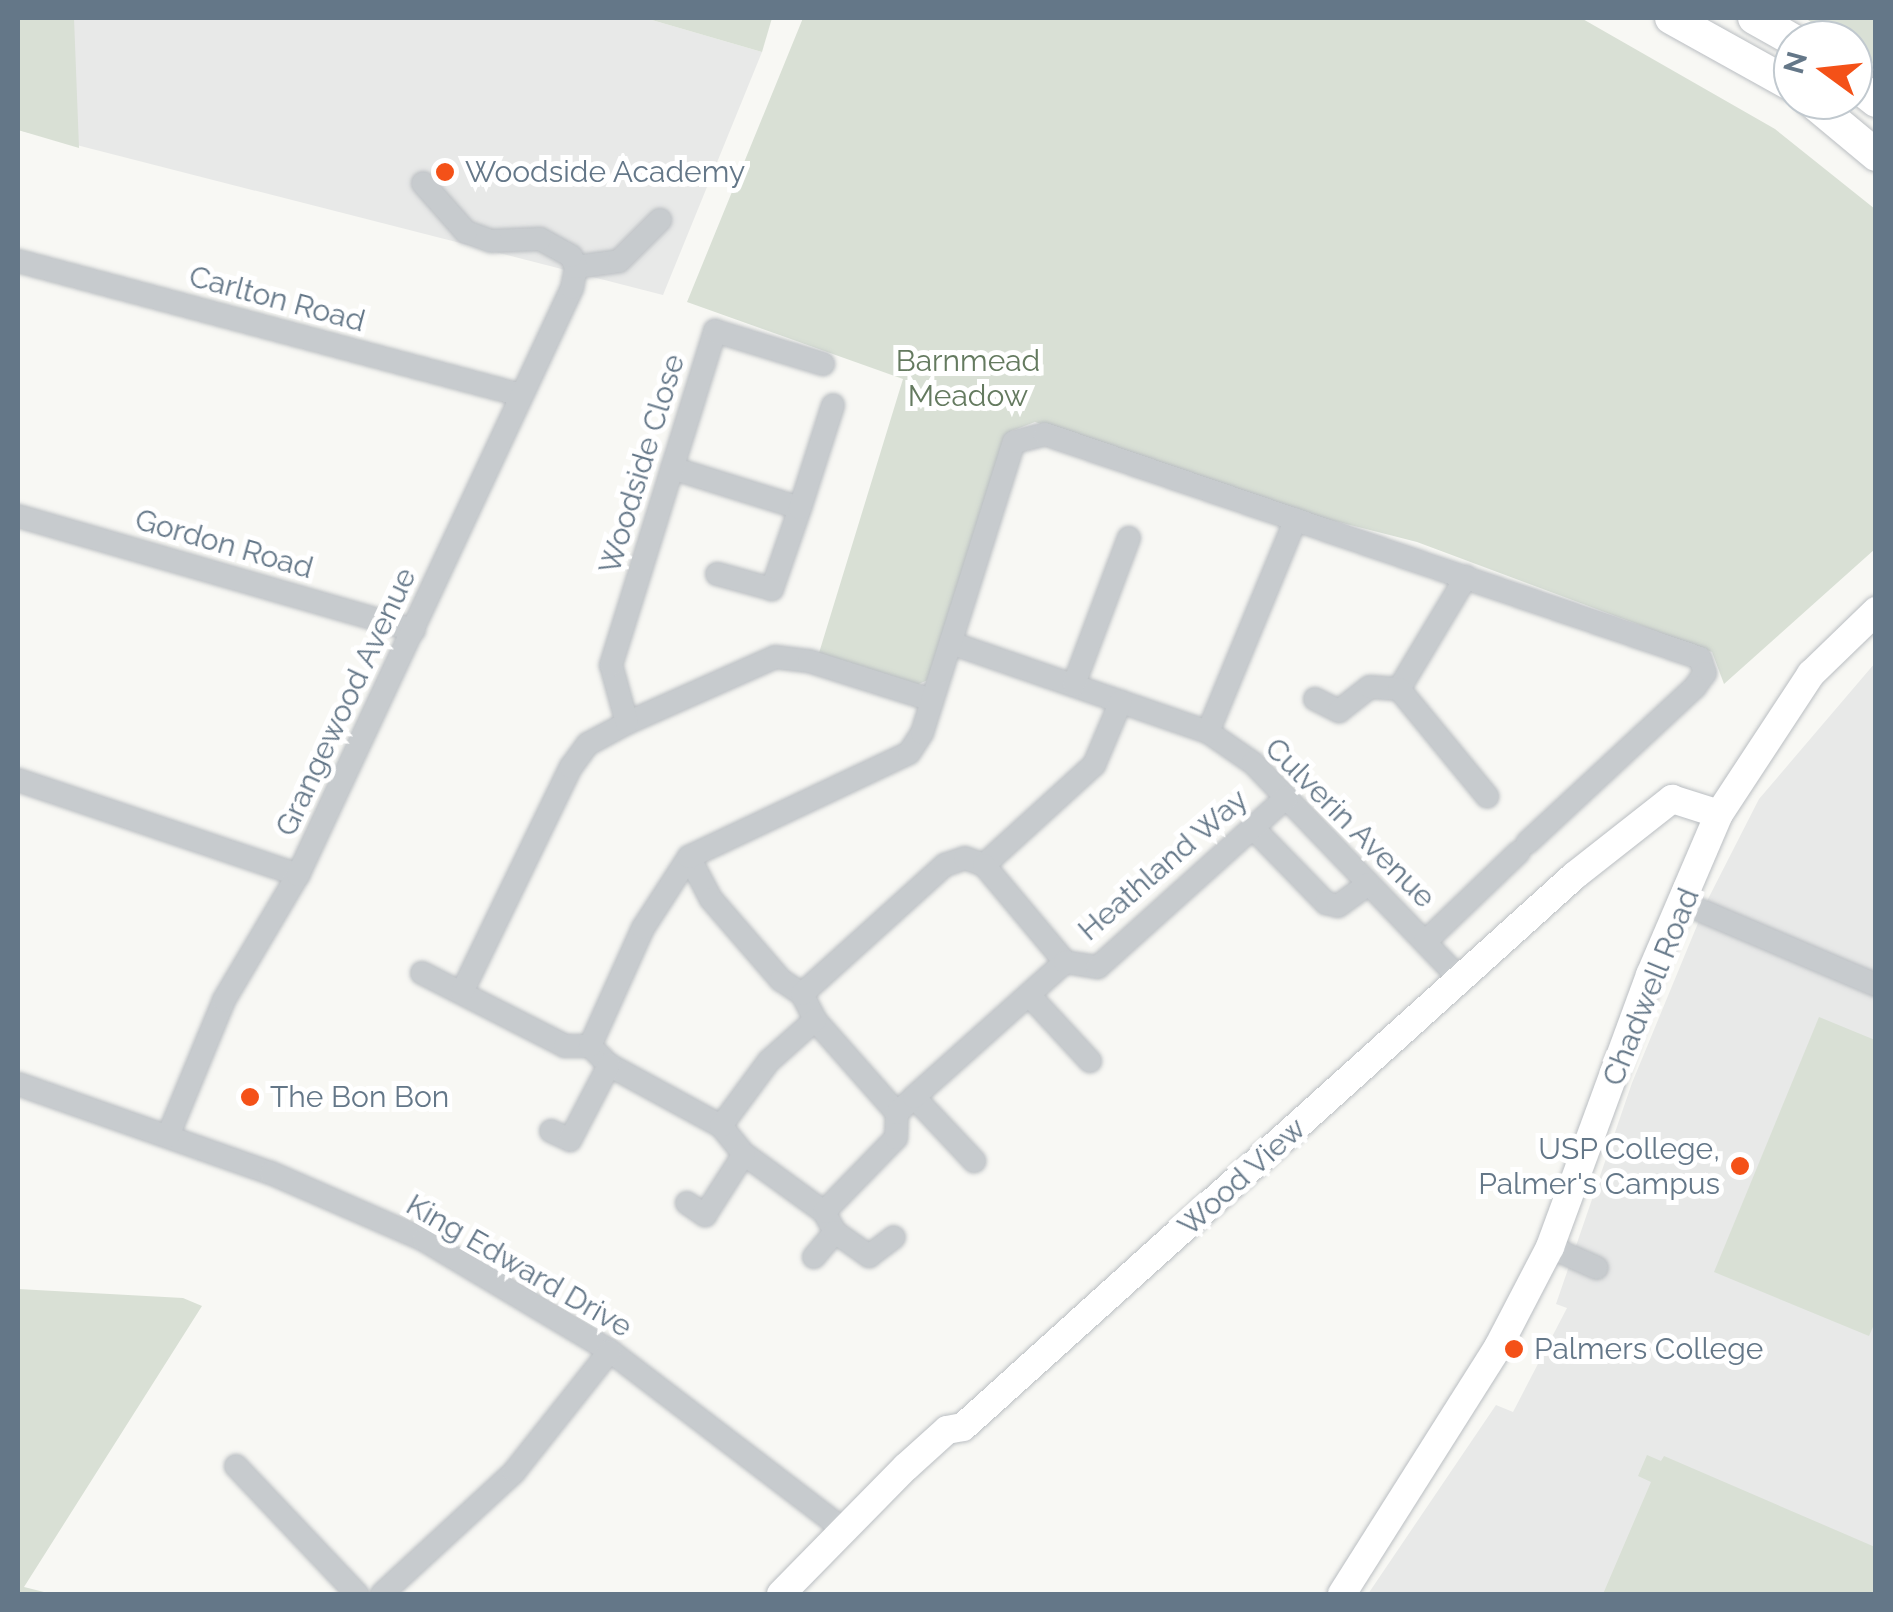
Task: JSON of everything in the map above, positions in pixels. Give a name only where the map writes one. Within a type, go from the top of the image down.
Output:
[{"type":"highway","points":[[1671,18],[1773,75]]},
{"type":"highway","points":[[1834,120],[1876,156]]},
{"type":"main road","name":"Chadwell Road","points":[[1342,1594],[1498,1347],[1550,1247],[1719,814],[1811,674],[1876,611]]},
{"type":"main road","name":"Wood View","points":[[780,1594],[862,1506],[947,1430],[963,1427],[1459,978],[1656,808],[1682,798],[1719,814]]},
{"type":"main road","points":[[840,1527],[857,1534],[960,1440],[963,1427]]},
{"type":"street","points":[[423,183],[466,232],[491,241],[540,240],[571,256],[574,278],[619,260],[660,220]]},
{"type":"street","name":"Carlton Road","points":[[18,261],[520,395]]},
{"type":"street","name":"Grangewood Avenue","points":[[168,1136],[224,1000],[298,875],[574,278]]},
{"type":"street","name":"Woodside Close","points":[[627,723],[611,665],[714,331],[823,364]]},
{"type":"street","points":[[716,574],[772,589],[833,405]]},
{"type":"street","points":[[590,1046],[644,928],[689,857],[909,754],[932,700],[1014,442],[1046,434],[1700,658],[1705,672],[1425,942]]},
{"type":"street","points":[[672,468],[800,508]]},
{"type":"street","name":"Gordon Road","points":[[18,516],[414,630]]},
{"type":"street","points":[[1208,732],[1296,519]]},
{"type":"street","points":[[1074,684],[1129,538]]},
{"type":"street","points":[[1399,689],[1466,578]]},
{"type":"street","name":"Culverin Avenue","points":[[951,643],[1208,732],[1253,763],[1459,978]]},
{"type":"street","points":[[462,992],[571,767],[588,744],[775,657],[809,661],[932,700]]},
{"type":"street","points":[[1315,699],[1339,711],[1370,688],[1399,689],[1487,796]]},
{"type":"street","points":[[984,865],[1094,766],[1121,700]]},
{"type":"street","points":[[18,780],[298,875]]},
{"type":"street","name":"Heathland Way","points":[[814,1257],[830,1222],[896,1138],[905,1105],[1065,962],[1098,967],[1286,798]]},
{"type":"street","points":[[1252,828],[1326,903],[1338,906],[1368,884]]},
{"type":"street","points":[[689,857],[712,899],[781,980],[802,994],[815,1020],[905,1105],[974,1161]]},
{"type":"street","points":[[802,994],[945,865],[965,858],[984,865],[1065,962]]},
{"type":"street","points":[[1683,903],[1876,985]]},
{"type":"street","points":[[422,973],[564,1046],[590,1046],[610,1065],[722,1126],[744,1154],[869,1256],[894,1237]]},
{"type":"street","points":[[1029,995],[1090,1061]]},
{"type":"street","points":[[722,1126],[769,1061],[815,1020]]},
{"type":"street","points":[[551,1131],[570,1140],[610,1065]]},
{"type":"street","name":"King Edward Drive","points":[[18,1084],[168,1136],[424,1240],[610,1351],[840,1527]]},
{"type":"street","points":[[687,1203],[704,1215],[744,1154]]},
{"type":"street","points":[[1550,1247],[1597,1268]]},
{"type":"street","points":[[382,1594],[514,1472],[610,1351]]},
{"type":"street","points":[[236,1466],[357,1594]]},
{"type":"shaded area","name":"Woodside Academy","points":[[18,18],[645,18],[762,52],[663,295],[18,130]]},
{"type":"shaded area","name":"USP College, Palmer's Campus","points":[[1875,663],[1875,1594],[1368,1594],[1496,1405],[1513,1412],[1567,1308],[1556,1304],[1632,1083],[1708,899],[1759,799]]},
{"type":"green space","points":[[18,18],[74,18],[79,148],[18,130]]},
{"type":"green space","points":[[645,18],[772,18],[762,52]]},
{"type":"green space","name":"Barnmead Meadow","points":[[803,18],[1581,18],[1775,129],[1875,209],[1875,549],[1724,684],[1712,652],[1417,542],[1315,516],[1035,422],[1011,431],[928,680],[914,686],[819,653],[903,379],[687,302]]},
{"type":"green space","points":[[1805,18],[1875,18],[1875,65],[1873,20]]},
{"type":"green space","points":[[1819,1017],[1875,1040],[1876,1320],[1869,1336],[1714,1272]]},
{"type":"green space","points":[[18,1289],[183,1298],[202,1306],[24,1587],[52,1594],[18,1594]]},
{"type":"green space","points":[[1647,1455],[1661,1461],[1664,1456],[1875,1547],[1875,1594],[1603,1594],[1651,1482],[1638,1476]]},
{"type":"place","name":"Woodside Academy","points":[[445,172]]},
{"type":"place","name":"The Bon Bon","points":[[250,1097]]},
{"type":"place","name":"USP College, Palmer's Campus","points":[[1740,1166]]},
{"type":"place","name":"Palmers College","points":[[1514,1349]]}]
